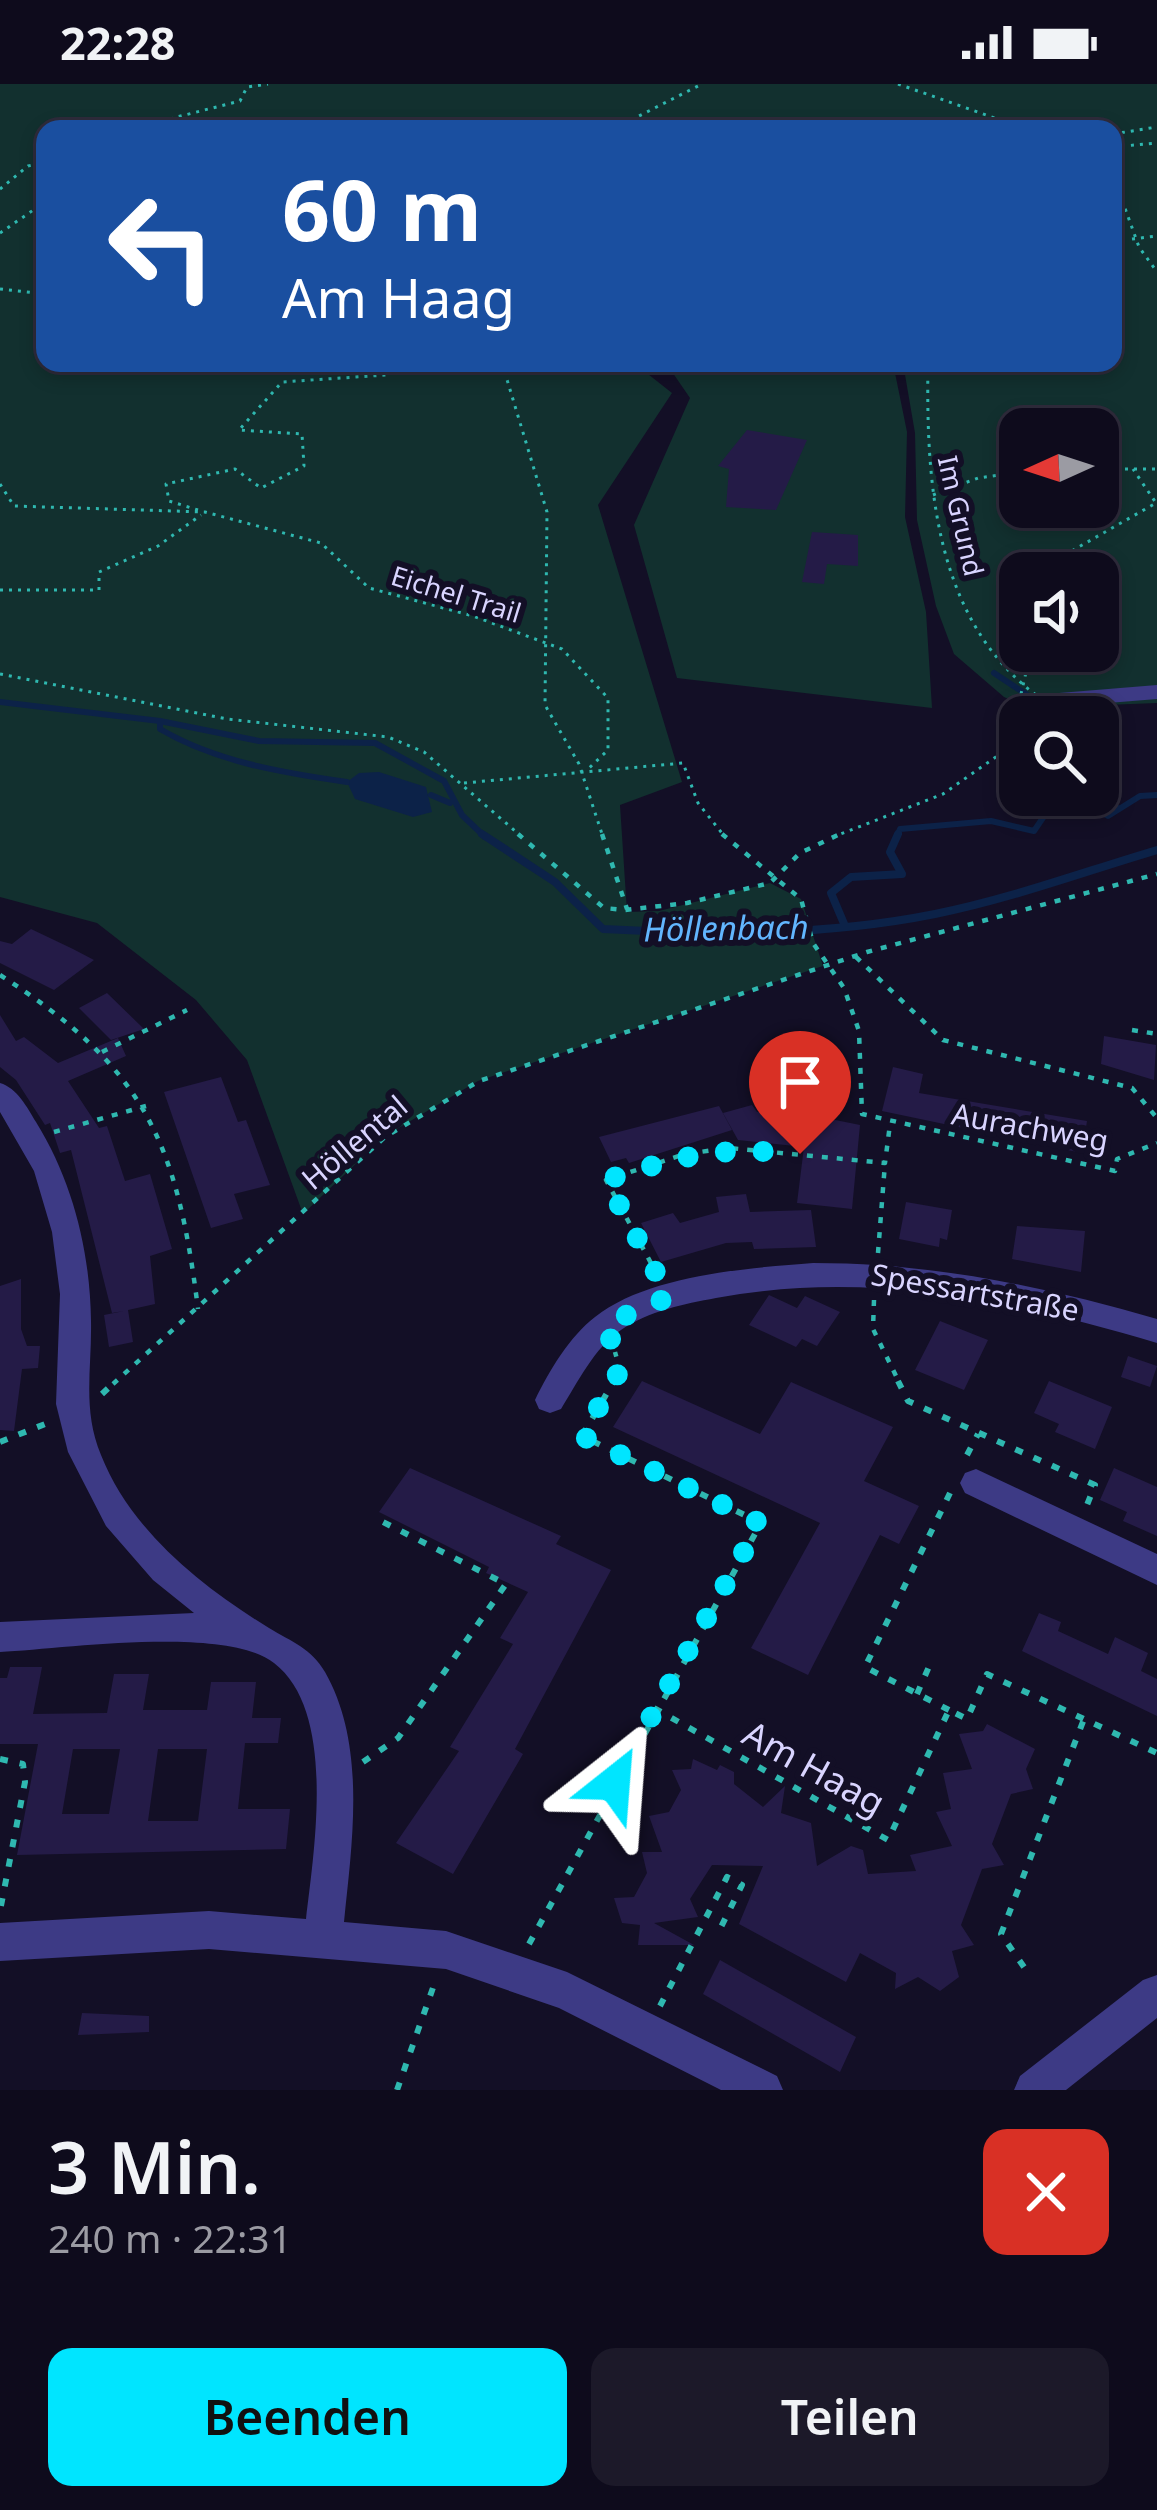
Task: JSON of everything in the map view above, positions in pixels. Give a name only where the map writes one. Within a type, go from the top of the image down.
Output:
[{"type":"street","points":[[1108,696],[1157,692]]},
{"type":"street","points":[[0,1094],[32,1138],[67,1240],[75,1280],[73,1414],[102,1497],[164,1574],[290,1658],[317,1692],[329,1722],[334,1766],[323,1938]]},
{"type":"street","name":"Spessartstraße","points":[[606,1324],[669,1297],[766,1275],[876,1274],[1045,1300],[1157,1331]]},
{"type":"street","points":[[550,1400],[606,1324]]},
{"type":"street","points":[[963,1479],[1157,1570]]},
{"type":"street","points":[[0,1637],[198,1630],[253,1635]]},
{"type":"street","points":[[0,1942],[209,1930],[446,1950],[515,1970],[648,2028],[763,2090]]},
{"type":"street","points":[[1034,2090],[1157,1994]]},
{"type":"path","points":[[170,120],[240,101],[247,87],[268,84]]},
{"type":"path","points":[[632,120],[702,84]]},
{"type":"path","points":[[898,84],[1000,120]]},
{"type":"path","points":[[1122,133],[1157,127]]},
{"type":"path","points":[[1122,147],[1157,143]]},
{"type":"path","points":[[0,189],[36,164]]},
{"type":"path","points":[[1122,205],[1132,239],[1157,272]]},
{"type":"path","points":[[0,233],[36,208]]},
{"type":"path","points":[[1132,239],[1157,236]]},
{"type":"path","points":[[0,290],[36,294]]},
{"type":"path","points":[[205,512],[169,501],[166,484],[236,469],[261,488],[304,466],[302,434],[239,430],[282,382],[394,372]]},
{"type":"path","points":[[505,372],[547,512],[550,583],[543,642],[545,705],[582,774],[627,911]]},
{"type":"path","name":"Im Grund","points":[[928,372],[925,441],[933,495],[967,622],[999,670],[1022,691],[1043,696]]},
{"type":"path","points":[[1119,469],[1157,469]]},
{"type":"path","points":[[1078,552],[1156,503],[1133,469]]},
{"type":"path","points":[[933,495],[959,483],[999,476]]},
{"type":"path","name":"Eichel Trail","points":[[0,484],[14,506],[205,512],[321,543],[369,588],[473,616],[562,649],[608,698],[608,750],[582,774]]},
{"type":"path","points":[[0,590],[99,590],[99,572],[158,546],[205,512]]},
{"type":"path","points":[[1022,691],[1026,672]]},
{"type":"path","points":[[0,674],[227,719],[388,737],[424,752],[604,908],[627,911],[658,911],[770,883],[781,866],[939,797],[999,755]]},
{"type":"path","points":[[462,783],[683,763],[694,802],[770,883],[801,899],[813,943],[844,988],[863,1054],[862,1114],[890,1124],[880,1232]]},
{"type":"path","name":"Höllental","points":[[0,1442],[73,1414],[108,1390],[386,1137],[435,1106],[534,1059],[720,998],[1157,874]]},
{"type":"path","points":[[855,956],[943,1040],[1132,1088],[1157,1118]]},
{"type":"path","points":[[0,975],[63,1012],[146,1106],[178,1178],[198,1309]]},
{"type":"path","points":[[102,1052],[188,1010]]},
{"type":"path","points":[[1132,1030],[1157,1034]]},
{"type":"path","points":[[58,1130],[146,1106]]},
{"type":"path","name":"Aurachweg","points":[[890,1124],[1115,1171],[1117,1159],[1157,1143]]},
{"type":"path","points":[[669,1297],[606,1180],[686,1154],[729,1148],[885,1163]]},
{"type":"path","points":[[876,1274],[873,1329],[908,1401],[1095,1485],[1078,1530]]},
{"type":"path","points":[[515,1970],[654,1708],[760,1523],[582,1436],[620,1370],[606,1324]]},
{"type":"path","points":[[949,1711],[866,1667],[963,1479],[977,1434]]},
{"type":"path","points":[[334,1766],[378,1756],[398,1738],[506,1584],[381,1520]]},
{"type":"path","points":[[916,1694],[932,1662]]},
{"type":"path","name":"Am Haag","points":[[654,1708],[888,1840],[949,1711],[967,1719],[987,1674],[1084,1719]]},
{"type":"path","points":[[1024,1967],[1001,1934],[1084,1719],[1157,1753]]},
{"type":"path","points":[[0,1759],[23,1764],[26,1782],[0,1911]]},
{"type":"path","points":[[648,2028],[727,1876],[742,1885],[718,1931]]},
{"type":"path","points":[[397,2090],[426,2013]]},
{"type":"green space","points":[[0,84],[1157,84],[1157,703],[1119,704],[1119,696],[1003,696],[954,654],[936,606],[917,520],[915,433],[905,372],[1122,372],[1122,120],[36,120],[36,372],[645,372],[672,393],[598,505],[682,782],[620,805],[627,912],[659,911],[770,883],[801,899],[823,966],[478,1081],[385,1136],[303,1214],[247,1060],[196,1000],[97,923],[0,897]]},
{"type":"green space","points":[[672,372],[895,372],[907,432],[905,517],[926,612],[932,708],[677,678],[634,525],[690,398]]},
{"type":"water","points":[[379,772],[426,787],[432,812],[413,817],[355,799],[347,782],[359,773]]},
{"type":"building","points":[[747,430],[807,440],[776,510],[726,507],[729,469],[718,466]]},
{"type":"building","points":[[812,532],[858,535],[858,566],[827,564],[824,584],[802,582]]},
{"type":"building","points":[[31,929],[94,960],[54,990],[0,963],[0,941],[12,944]]},
{"type":"building","points":[[107,993],[144,1029],[111,1040],[79,1008]]},
{"type":"building","points":[[0,1015],[16,1041],[24,1037],[58,1063],[118,1038],[126,1056],[68,1081],[99,1128],[107,1126],[125,1181],[150,1174],[172,1249],[150,1256],[155,1304],[128,1310],[133,1342],[109,1347],[104,1315],[124,1311],[112,1313],[71,1150],[60,1153],[50,1123],[45,1125],[16,1080],[0,1067]]},
{"type":"building","points":[[1104,1036],[1156,1045],[1154,1080],[1101,1064]]},
{"type":"building","points":[[893,1067],[923,1074],[919,1093],[1087,1121],[1082,1153],[882,1111]]},
{"type":"building","points":[[221,1077],[238,1122],[246,1120],[270,1185],[234,1194],[243,1219],[211,1228],[164,1092]]},
{"type":"building","points":[[752,1105],[757,1112],[796,1112],[860,1125],[852,1209],[797,1203],[804,1147],[738,1140],[723,1113]]},
{"type":"building","points":[[719,1106],[732,1130],[629,1163],[626,1158],[611,1162],[599,1137]]},
{"type":"building","points":[[746,1194],[750,1212],[811,1210],[816,1247],[754,1249],[752,1242],[726,1243],[661,1262],[641,1223],[673,1213],[680,1223],[719,1212],[716,1197]]},
{"type":"building","points":[[906,1202],[952,1210],[947,1240],[940,1238],[939,1247],[899,1239]]},
{"type":"building","points":[[1017,1226],[1085,1231],[1081,1272],[1012,1259]]},
{"type":"building","points":[[21,1279],[21,1329],[27,1346],[40,1346],[38,1368],[22,1369],[14,1431],[0,1430],[0,1286]]},
{"type":"building","points":[[769,1295],[797,1308],[805,1296],[840,1312],[817,1346],[802,1339],[796,1347],[749,1325]]},
{"type":"building","points":[[940,1321],[988,1340],[964,1390],[915,1370]]},
{"type":"building","points":[[1128,1356],[1157,1366],[1150,1387],[1121,1377]]},
{"type":"building","points":[[642,1381],[760,1434],[791,1382],[893,1427],[864,1481],[919,1506],[899,1544],[880,1535],[808,1675],[751,1648],[820,1523],[613,1427]]},
{"type":"building","points":[[1049,1381],[1112,1407],[1095,1449],[1055,1432],[1059,1424],[1034,1413]]},
{"type":"building","points":[[410,1468],[561,1536],[556,1544],[611,1570],[515,1749],[523,1754],[453,1874],[396,1843],[459,1751],[450,1747],[513,1644],[500,1638],[528,1592],[379,1512]]},
{"type":"building","points":[[1114,1468],[1157,1487],[1157,1536],[1123,1521],[1127,1512],[1100,1500]]},
{"type":"building","points":[[1039,1613],[1061,1622],[1058,1631],[1108,1654],[1115,1637],[1148,1653],[1141,1671],[1157,1679],[1157,1716],[1022,1651]]},
{"type":"building","points":[[10,1667],[42,1667],[33,1714],[107,1713],[114,1674],[149,1674],[143,1710],[207,1710],[211,1682],[256,1682],[252,1718],[281,1718],[278,1743],[245,1743],[238,1809],[290,1809],[286,1849],[17,1855],[38,1744],[0,1744],[0,1678],[7,1678]],"holes":[[[73,1749],[120,1749],[109,1814],[62,1814]],[[158,1749],[207,1749],[198,1821],[148,1821]]]},
{"type":"building","points":[[987,1724],[1035,1749],[1026,1769],[1033,1789],[1011,1794],[992,1844],[1004,1865],[982,1869],[961,1925],[974,1945],[952,1951],[959,1977],[940,1991],[918,1977],[895,1989],[896,1973],[860,1953],[846,1982],[739,1924],[763,1866],[712,1865],[690,1899],[698,1917],[654,1923],[694,1945],[638,1945],[640,1925],[622,1923],[614,1898],[634,1897],[647,1873],[642,1852],[662,1852],[649,1816],[669,1812],[681,1790],[672,1770],[691,1769],[693,1759],[717,1770],[720,1765],[734,1772],[734,1784],[763,1807],[785,1786],[781,1813],[811,1823],[817,1866],[851,1846],[863,1850],[868,1874],[916,1871],[910,1855],[952,1846],[936,1812],[951,1809],[943,1773],[972,1769],[959,1734],[983,1731]]},
{"type":"building","points":[[720,1960],[856,2037],[840,2072],[703,1994]]},
{"type":"building","points":[[82,2013],[149,2016],[149,2032],[78,2035]]},
{"type":"waterway","points":[[994,673],[1029,696]]},
{"type":"waterway","name":"Höllenbach","points":[[0,702],[160,721]]},
{"type":"waterway","name":"Höllenbach","points":[[160,721],[259,741],[375,743],[444,781],[462,815],[485,837]]},
{"type":"waterway","points":[[160,721],[160,729],[227,758],[347,782]]},
{"type":"waterway","points":[[431,795],[450,803]]},
{"type":"waterway","points":[[897,837],[900,829],[991,821],[1034,831],[1057,797],[1082,801],[1108,816],[1140,796],[1157,795]]},
{"type":"waterway","name":"Höllenbach","points":[[482,834],[555,882],[603,929],[686,932],[811,930],[935,914],[1157,850]]},
{"type":"waterway","points":[[845,926],[831,893],[851,877],[902,874],[890,852],[898,834]]},
{"type":"route","points":[[614,1783],[760,1523],[582,1436],[620,1370],[606,1324],[669,1297],[606,1180],[686,1154],[729,1148],[800,1154]]}]
